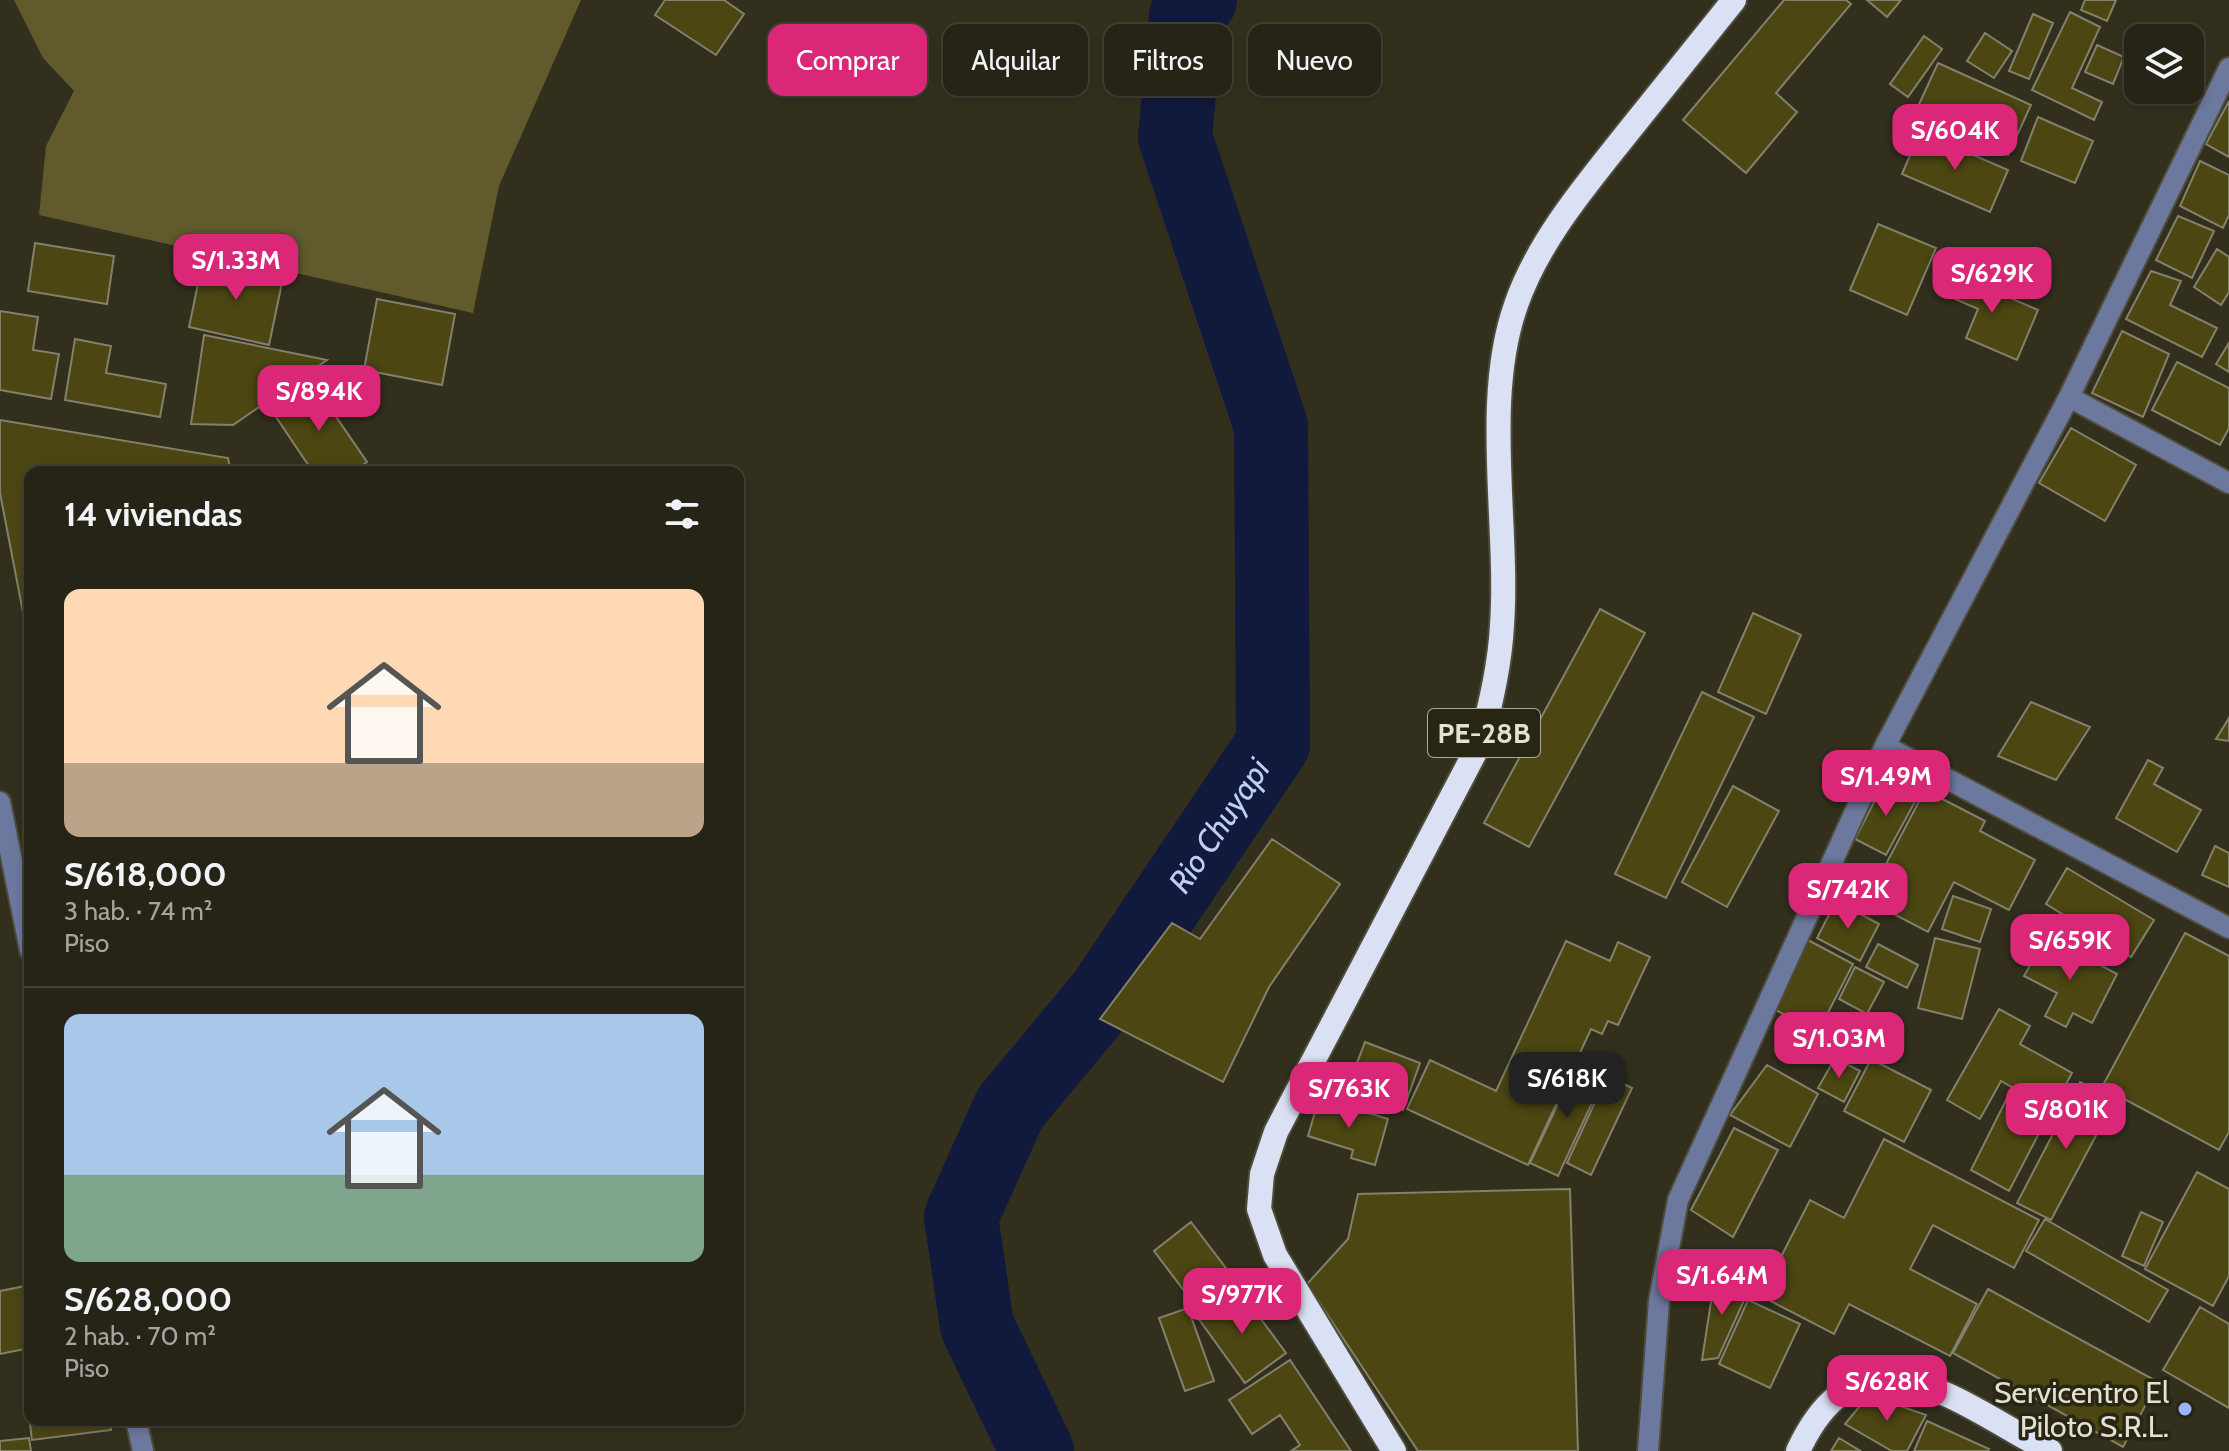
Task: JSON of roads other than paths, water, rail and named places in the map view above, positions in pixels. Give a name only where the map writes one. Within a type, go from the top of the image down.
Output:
[{"type":"highway","name":"PE-28B","points":[[1394,1451],[1275,1255],[1259,1209],[1262,1174],[1276,1132],[1482,739],[1495,682],[1502,625],[1500,399],[1506,345],[1516,305],[1536,259],[1584,187],[1734,0]]},
{"type":"highway","points":[[1798,1451],[1813,1420],[1835,1397],[1854,1383],[1897,1378],[1939,1389],[2050,1451]]},
{"type":"street","points":[[1648,1451],[1659,1301],[1678,1200],[1885,746],[2069,397],[2229,68]]},
{"type":"street","points":[[2069,397],[2229,483]]},
{"type":"street","points":[[1885,746],[2229,928]]},
{"type":"street","points":[[0,802],[24,920]]},
{"type":"street","points":[[137,1426],[143,1451]]},
{"type":"waterway","name":"Rio Chuyapi","points":[[1037,1451],[977,1326],[961,1217],[1010,1108],[1104,995],[1273,744],[1271,426],[1175,137],[1186,16],[1200,0]]},
{"type":"place","name":"Servicentro El Piloto S.R.L.","points":[[2185,1409]]}]
